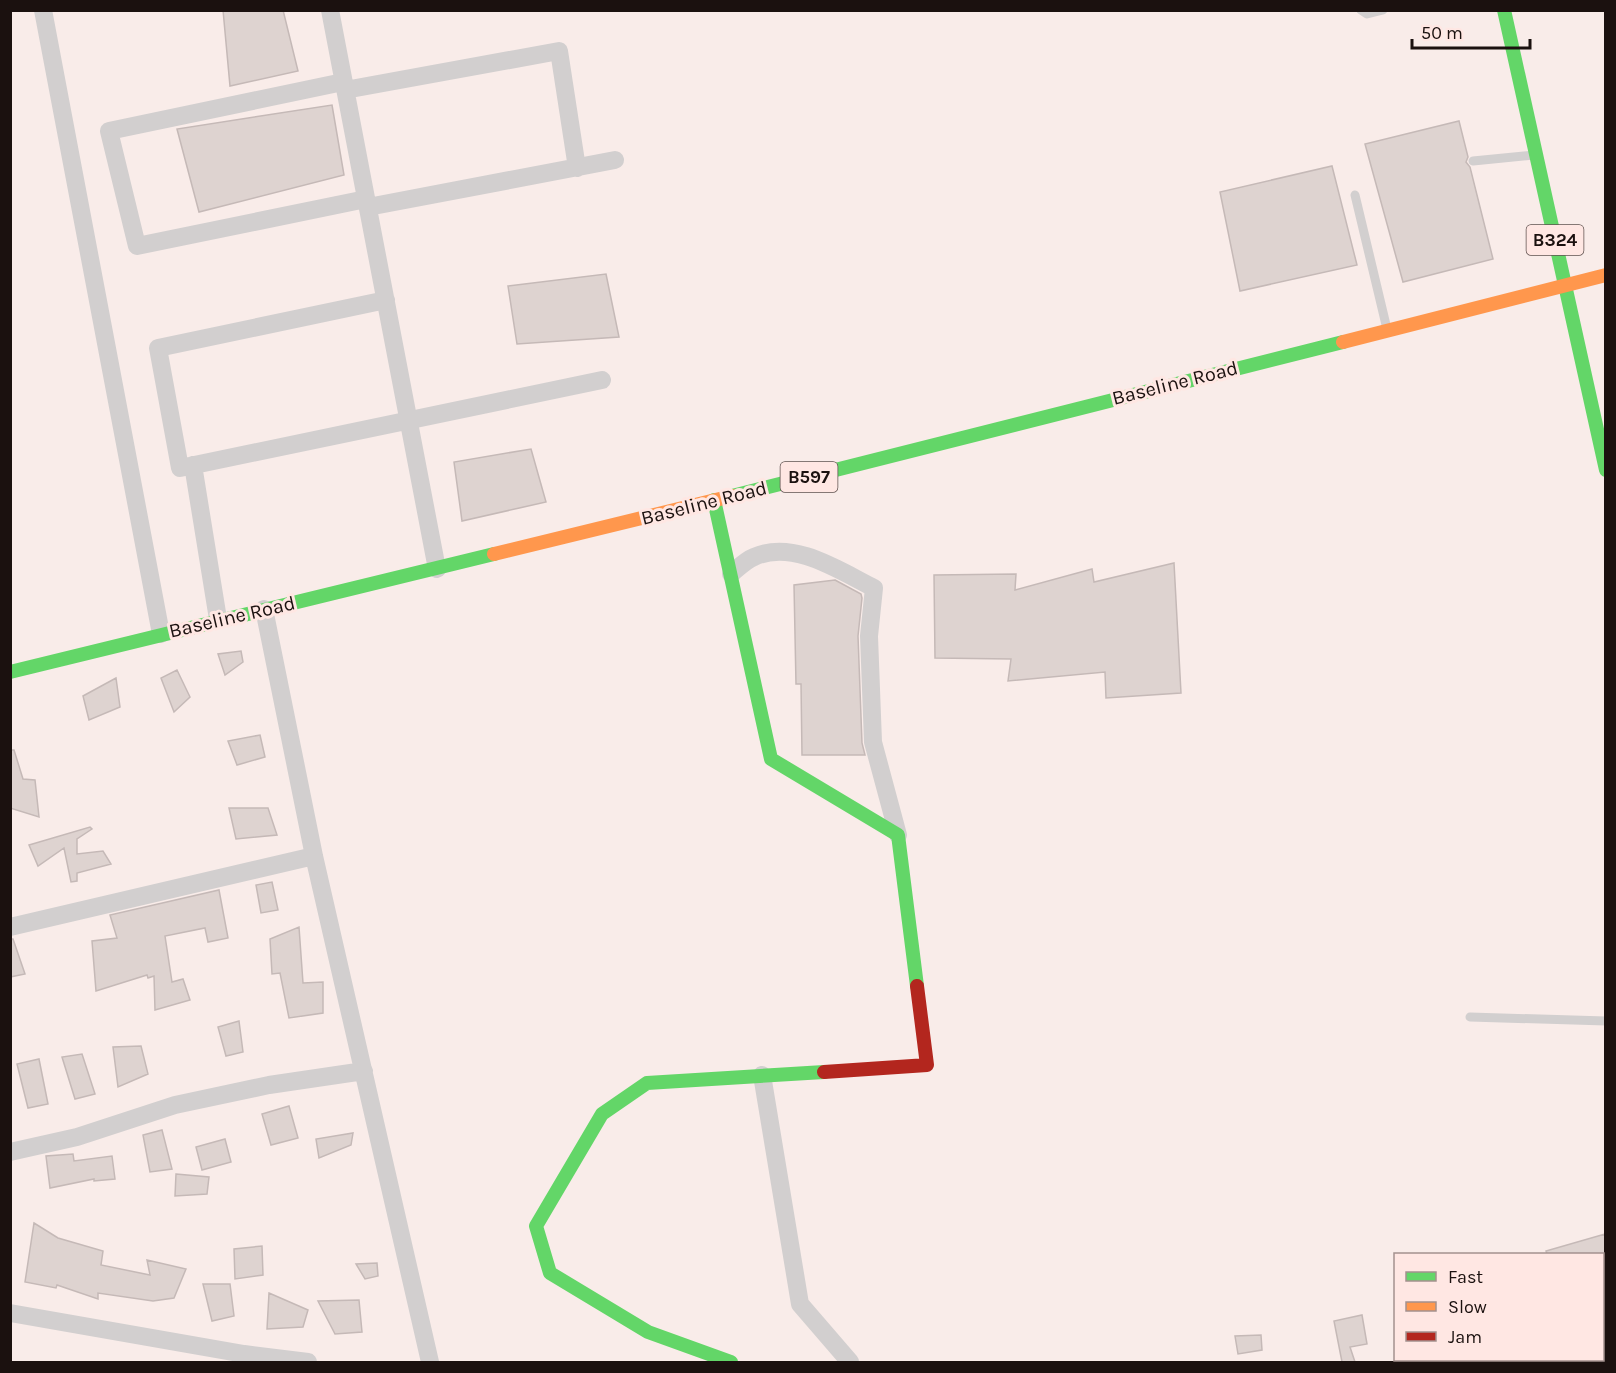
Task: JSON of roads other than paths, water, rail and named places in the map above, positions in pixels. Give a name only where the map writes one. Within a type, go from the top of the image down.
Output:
[{"type":"main road","name":"B324","points":[[1504,10],[1605,470]]},
{"type":"main road","name":"Baseline Road","points":[[10,672],[218,619],[437,569],[1605,275]]},
{"type":"main road","points":[[714,500],[771,759],[898,835],[927,1065],[647,1083],[602,1114],[536,1226],[550,1273],[648,1332],[730,1362]]},
{"type":"street","points":[[43,10],[161,634]]},
{"type":"street","points":[[330,10],[437,569]]},
{"type":"street","points":[[577,168],[559,51],[344,86],[110,131],[137,246],[367,203],[577,168],[615,160]]},
{"type":"street","points":[[386,300],[158,348],[180,468],[602,380]]},
{"type":"street","points":[[193,465],[218,619]]},
{"type":"street","points":[[731,574],[754,556],[789,551],[831,566],[874,588],[869,636],[873,742],[898,835]]},
{"type":"street","points":[[264,609],[314,856],[430,1362]]},
{"type":"street","points":[[10,927],[314,856]]},
{"type":"street","points":[[10,1152],[77,1137],[175,1105],[269,1085],[364,1071]]},
{"type":"street","points":[[762,1076],[800,1304],[850,1362]]},
{"type":"street","points":[[10,1313],[244,1354],[308,1362]]},
{"type":"lane","points":[[1361,10],[1367,14],[1383,10]]},
{"type":"lane","points":[[1473,161],[1536,155]]},
{"type":"lane","points":[[1355,195],[1387,329]]},
{"type":"lane","points":[[1470,1017],[1605,1021]]}]
